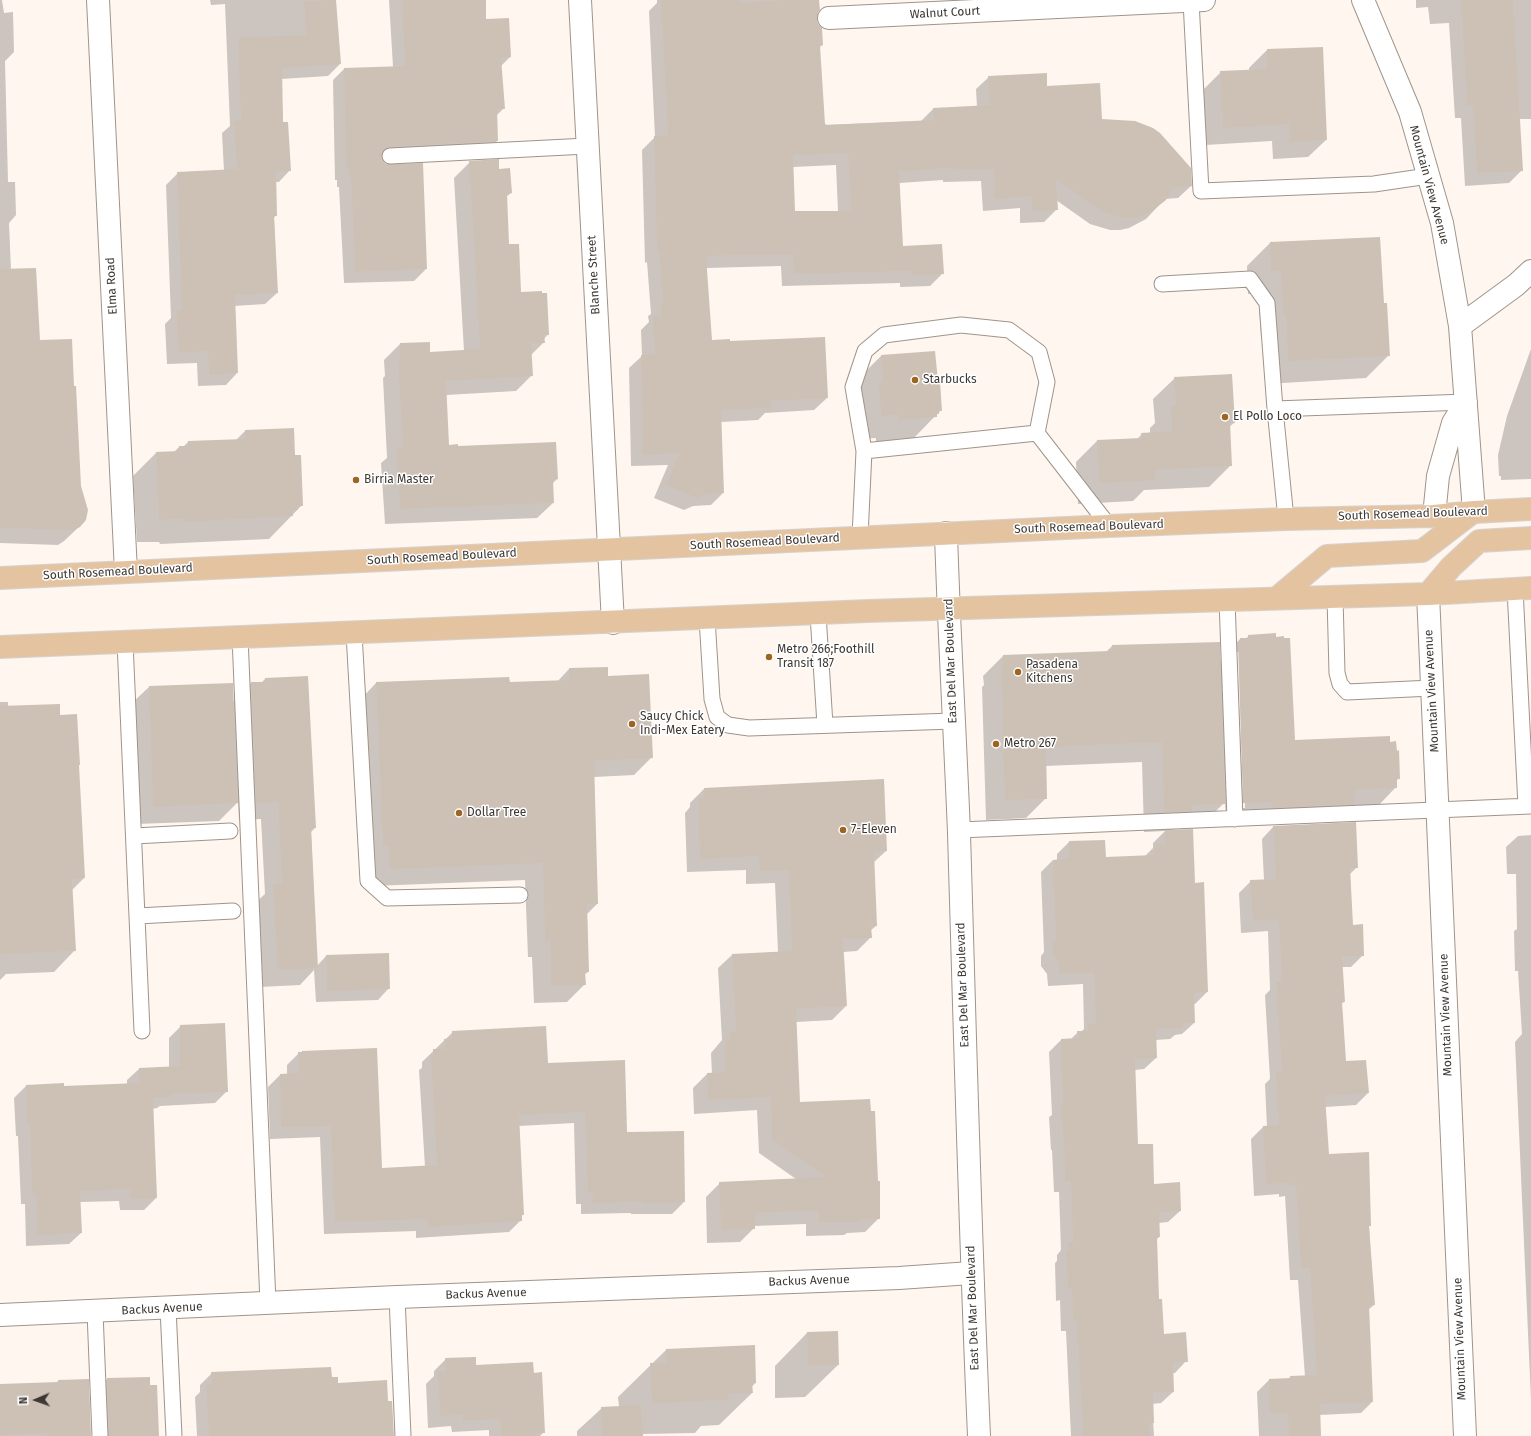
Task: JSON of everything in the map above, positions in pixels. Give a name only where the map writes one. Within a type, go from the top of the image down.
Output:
[{"type":"main road","name":"South Rosemead Boulevard","points":[[0,578],[946,533],[1286,519],[1434,516],[1531,509]]},
{"type":"main road","points":[[1277,598],[1327,556],[1422,551],[1474,512]]},
{"type":"main road","points":[[1428,594],[1451,566],[1479,541],[1531,538]]},
{"type":"main road","points":[[0,647],[706,618],[1428,594],[1523,589]]},
{"type":"street","name":"Elma Road","points":[[98,0],[126,572]]},
{"type":"street","name":"Blanche Street","points":[[580,0],[612,623]]},
{"type":"street","name":"Walnut Court","points":[[829,18],[1198,0]]},
{"type":"street","name":"Mountain View Avenue","points":[[1363,0],[1410,112],[1442,223],[1460,326],[1474,512]]},
{"type":"street","points":[[1460,326],[1516,285],[1531,271]]},
{"type":"street","points":[[1434,516],[1438,476],[1453,423],[1466,402]]},
{"type":"street","name":"East Del Mar Boulevard","points":[[946,533],[948,610],[959,830],[971,1273],[979,1436]]},
{"type":"street","name":"Mountain View Avenue","points":[[1428,594],[1465,1436]]},
{"type":"street","name":"Backus Avenue","points":[[0,1316],[397,1297],[899,1278],[971,1273]]},
{"type":"lane","points":[[1198,0],[1201,191],[1374,184],[1428,176]]},
{"type":"lane","points":[[390,156],[587,146]]},
{"type":"lane","points":[[1162,284],[1250,279],[1267,302],[1275,409],[1286,519]]},
{"type":"lane","points":[[860,537],[864,451],[853,387],[865,351],[884,335],[961,325],[1009,330],[1040,352],[1046,382],[1037,433],[1109,526]]},
{"type":"lane","points":[[1275,409],[1466,402]]},
{"type":"lane","points":[[864,451],[1037,433]]},
{"type":"lane","points":[[959,830],[1529,806],[1523,589]]},
{"type":"lane","points":[[1336,596],[1336,673],[1340,684],[1347,692],[1432,688]]},
{"type":"lane","points":[[1227,600],[1235,819]]},
{"type":"lane","points":[[818,614],[825,725]]},
{"type":"lane","points":[[706,618],[712,699],[717,717],[728,725],[749,728],[953,721]]},
{"type":"lane","points":[[354,633],[368,881],[387,898],[520,894]]},
{"type":"lane","points":[[240,637],[268,1303]]},
{"type":"lane","points":[[125,642],[142,1031]]},
{"type":"lane","points":[[134,836],[230,831]]},
{"type":"lane","points":[[137,916],[233,911]]},
{"type":"lane","points":[[397,1297],[404,1436]]},
{"type":"lane","points":[[168,1308],[174,1436]]},
{"type":"lane","points":[[94,1312],[100,1436]]},
{"type":"building","points":[[336,0],[341,64],[282,68],[283,122],[288,122],[291,171],[276,171],[277,216],[274,216],[278,293],[235,295],[238,373],[209,375],[208,351],[179,353],[176,311],[182,311],[177,172],[237,169],[234,121],[241,120],[238,38],[306,35],[304,1]]},
{"type":"building","points":[[402,0],[486,0],[486,19],[509,18],[511,57],[501,58],[505,109],[497,109],[498,141],[390,147],[382,152],[381,157],[386,164],[423,163],[427,269],[355,272],[351,175],[349,175],[349,168],[346,168],[344,68],[405,66]]},
{"type":"building","points":[[661,0],[739,0],[739,3],[783,0],[819,0],[820,10],[817,19],[818,24],[822,28],[823,45],[820,46],[825,124],[827,125],[934,120],[933,108],[990,105],[988,76],[1047,73],[1047,86],[1100,83],[1102,119],[1135,121],[1153,128],[1160,133],[1191,168],[1192,186],[1173,188],[1166,200],[1143,216],[1122,218],[1103,212],[1056,179],[1058,210],[1032,211],[1032,196],[995,199],[994,169],[955,170],[955,168],[899,171],[903,246],[942,244],[944,274],[912,275],[912,271],[794,274],[793,254],[706,256],[712,340],[730,339],[730,341],[825,337],[828,398],[771,401],[771,408],[721,410],[724,493],[706,494],[697,498],[666,485],[679,453],[643,455],[641,355],[655,354],[653,316],[661,316],[660,303],[663,303],[659,250],[657,251],[654,136],[668,136]],"holes":[[[848,153],[851,211],[795,211],[793,155]]]},
{"type":"building","points":[[1461,0],[1513,0],[1523,171],[1477,173],[1473,105],[1467,106]]},
{"type":"building","points":[[1323,47],[1327,140],[1290,142],[1289,124],[1223,128],[1220,71],[1267,69],[1267,49]]},
{"type":"building","points":[[499,159],[499,169],[510,168],[512,193],[507,194],[509,244],[519,244],[521,292],[542,291],[542,293],[547,293],[549,335],[544,335],[545,343],[531,343],[533,376],[446,381],[449,445],[458,444],[458,446],[556,442],[558,479],[553,480],[554,503],[400,509],[397,447],[403,446],[398,362],[400,361],[400,343],[430,342],[430,352],[480,349],[469,161]]},
{"type":"building","points":[[1380,237],[1384,303],[1387,303],[1390,356],[1288,361],[1286,314],[1283,314],[1281,271],[1271,271],[1270,242]]},
{"type":"building","points":[[36,268],[40,340],[72,339],[81,486],[88,510],[86,520],[80,527],[74,530],[0,528],[0,269]]},
{"type":"building","points":[[935,351],[938,381],[940,381],[942,411],[939,411],[937,417],[899,420],[899,415],[881,416],[879,383],[883,382],[881,355]]},
{"type":"building","points":[[1232,374],[1235,423],[1230,423],[1232,466],[1155,470],[1156,480],[1099,483],[1097,440],[1142,438],[1141,433],[1172,431],[1171,406],[1176,405],[1174,377]]},
{"type":"building","points":[[294,428],[295,455],[301,455],[303,506],[297,506],[298,510],[293,510],[293,516],[183,522],[182,519],[159,520],[156,452],[179,451],[179,446],[188,446],[188,441],[245,439],[245,430]]},
{"type":"building","points":[[1276,633],[1276,637],[1284,636],[1284,638],[1290,638],[1295,740],[1390,736],[1390,742],[1396,741],[1397,751],[1399,750],[1400,779],[1397,779],[1397,788],[1354,790],[1355,804],[1272,808],[1272,802],[1243,803],[1238,642],[1240,642],[1240,638],[1248,638],[1248,635]]},
{"type":"building","points":[[1220,642],[1225,804],[1192,805],[1192,811],[1164,812],[1162,742],[1046,747],[1047,799],[1005,800],[1001,666],[1003,666],[1003,655],[1109,651],[1112,649],[1112,645]]},
{"type":"building","points":[[608,667],[608,676],[649,674],[653,758],[594,761],[598,904],[587,904],[589,972],[585,972],[586,985],[551,986],[550,939],[545,940],[543,863],[390,869],[389,846],[383,846],[376,682],[509,677],[510,682],[569,680],[569,668]]},
{"type":"building","points":[[308,676],[316,828],[311,828],[318,968],[278,970],[273,884],[282,883],[278,802],[256,803],[251,682],[265,682],[265,678]]},
{"type":"building","points":[[233,683],[238,803],[153,807],[149,686]]},
{"type":"building","points":[[60,704],[60,715],[77,714],[85,878],[72,879],[76,951],[0,954],[0,706]]},
{"type":"building","points":[[884,779],[887,851],[874,852],[877,926],[871,926],[872,938],[843,939],[847,1006],[796,1009],[800,1102],[870,1099],[871,1111],[875,1111],[878,1181],[880,1181],[880,1219],[859,1219],[859,1222],[819,1222],[819,1210],[755,1213],[755,1229],[721,1230],[719,1182],[826,1177],[772,1139],[771,1097],[708,1100],[707,1073],[726,1072],[725,1039],[730,1038],[730,1032],[736,1031],[732,954],[792,951],[789,870],[760,871],[759,856],[700,859],[698,798],[704,798],[704,788]]},
{"type":"building","points":[[1356,822],[1358,868],[1350,868],[1353,925],[1363,924],[1364,956],[1342,956],[1345,1002],[1342,1002],[1346,1061],[1366,1060],[1369,1093],[1325,1096],[1329,1154],[1369,1152],[1371,1226],[1369,1226],[1375,1305],[1369,1305],[1373,1402],[1320,1404],[1321,1436],[1289,1436],[1288,1413],[1270,1413],[1269,1379],[1290,1378],[1290,1376],[1317,1375],[1310,1268],[1301,1269],[1296,1185],[1291,1185],[1290,1183],[1266,1184],[1263,1126],[1279,1125],[1276,1072],[1282,1071],[1276,982],[1282,982],[1279,920],[1253,921],[1250,880],[1276,879],[1273,826]]},
{"type":"building","points":[[1193,829],[1195,883],[1204,882],[1208,992],[1194,993],[1195,1023],[1183,1023],[1183,1028],[1156,1029],[1157,1058],[1135,1059],[1138,1144],[1153,1144],[1154,1184],[1180,1182],[1181,1211],[1159,1212],[1160,1237],[1157,1237],[1159,1299],[1162,1299],[1164,1334],[1186,1332],[1188,1362],[1173,1362],[1174,1392],[1153,1393],[1154,1423],[1149,1423],[1149,1436],[1083,1436],[1077,1319],[1073,1320],[1072,1289],[1068,1289],[1066,1250],[1069,1250],[1068,1242],[1073,1242],[1071,1181],[1065,1181],[1064,1138],[1061,1105],[1063,1105],[1061,1039],[1078,1038],[1077,1031],[1088,1031],[1088,1024],[1096,1023],[1094,973],[1059,974],[1059,962],[1053,954],[1052,943],[1056,941],[1053,860],[1069,858],[1069,841],[1105,840],[1106,857],[1154,855],[1156,844],[1165,844],[1165,830]]},
{"type":"building","points":[[389,953],[390,989],[327,991],[326,955]]},
{"type":"building","points":[[225,1023],[228,1092],[170,1094],[170,1097],[153,1098],[157,1198],[131,1199],[131,1189],[80,1191],[82,1233],[38,1235],[36,1193],[32,1193],[30,1124],[27,1124],[26,1085],[64,1083],[64,1086],[139,1083],[139,1068],[180,1066],[180,1025]]},
{"type":"building","points":[[546,1026],[548,1063],[625,1060],[627,1132],[684,1131],[685,1202],[643,1203],[643,1201],[593,1203],[592,1192],[588,1193],[585,1112],[519,1115],[524,1215],[522,1215],[522,1221],[428,1227],[427,1219],[335,1222],[331,1126],[281,1127],[280,1074],[299,1073],[298,1052],[377,1048],[382,1168],[437,1165],[431,1057],[433,1057],[433,1049],[445,1049],[444,1039],[452,1038],[452,1031]]},
{"type":"building","points":[[838,1331],[839,1365],[808,1366],[807,1332]]},
{"type":"building","points":[[755,1345],[756,1383],[752,1384],[753,1393],[728,1394],[728,1400],[652,1403],[650,1363],[666,1363],[666,1349]]},
{"type":"building","points":[[476,1357],[476,1365],[533,1362],[534,1373],[542,1372],[545,1433],[535,1433],[535,1436],[501,1436],[500,1419],[463,1421],[463,1415],[440,1416],[438,1371],[446,1371],[445,1358]]},
{"type":"building","points":[[331,1367],[332,1377],[338,1377],[338,1383],[387,1380],[388,1401],[392,1401],[394,1436],[209,1436],[206,1384],[212,1384],[211,1372]]},
{"type":"building","points":[[150,1377],[150,1385],[157,1385],[159,1436],[109,1436],[107,1378]]},
{"type":"building","points":[[89,1379],[91,1436],[48,1436],[48,1433],[0,1435],[0,1384],[58,1382],[58,1380]]},
{"type":"building","points":[[641,1405],[643,1436],[602,1436],[601,1407]]},
{"type":"place","name":"Starbucks","points":[[915,380]]},
{"type":"place","name":"El Pollo Loco","points":[[1225,417]]},
{"type":"place","name":"Birria Master","points":[[356,480]]},
{"type":"place","name":"Metro 266;Foothill Transit 187","points":[[769,657]]},
{"type":"place","name":"Pasadena Kitchens","points":[[1018,672]]},
{"type":"place","name":"Saucy Chick Indi-Mex Eatery","points":[[632,724]]},
{"type":"place","name":"Metro 267","points":[[996,744]]},
{"type":"place","name":"Dollar Tree","points":[[459,813]]},
{"type":"place","name":"7-Eleven","points":[[843,830]]}]
